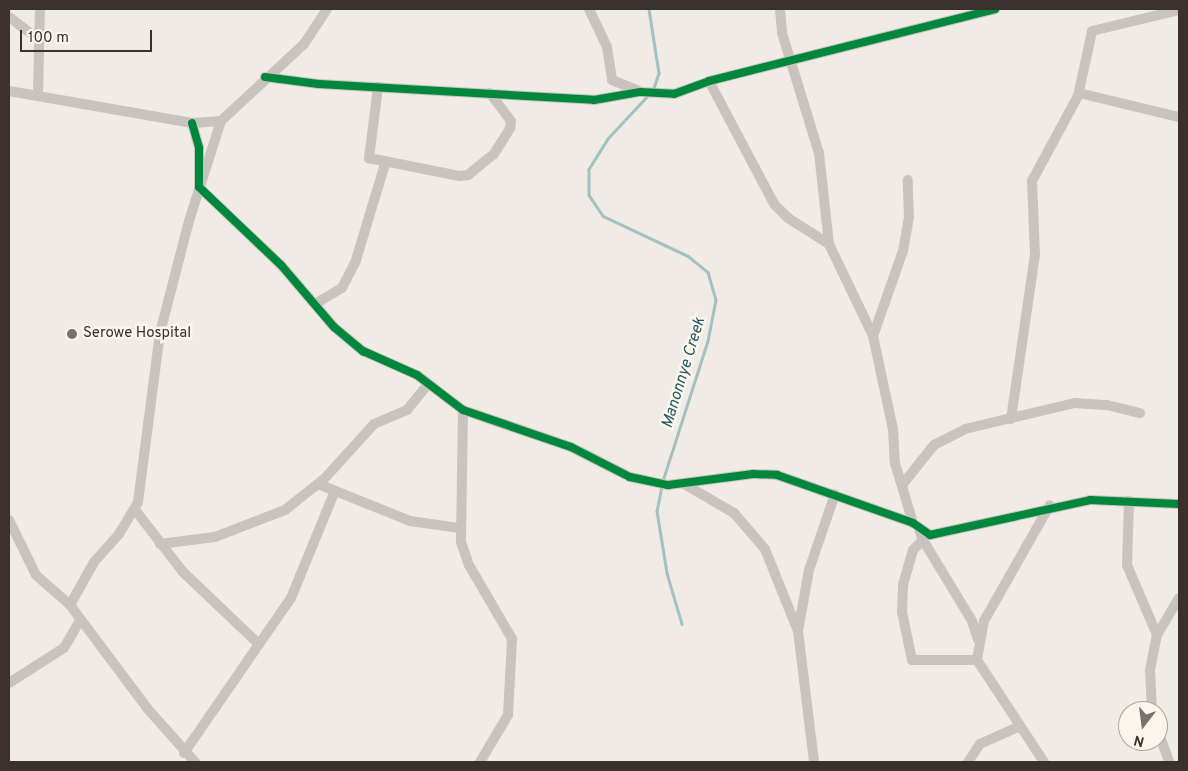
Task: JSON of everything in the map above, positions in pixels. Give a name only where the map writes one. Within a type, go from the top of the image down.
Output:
[{"type":"street","points":[[38,95],[40,9]]},
{"type":"street","points":[[70,605],[94,562],[136,511],[142,486],[149,402],[160,334],[200,187],[221,121],[265,77],[304,44],[327,9]]},
{"type":"street","points":[[589,9],[607,47],[612,80],[640,92]]},
{"type":"street","points":[[780,9],[790,63],[819,153],[829,244],[873,336],[893,429],[895,463],[916,526],[972,620],[978,639]]},
{"type":"street","points":[[265,77],[378,87],[594,100],[640,92],[674,94],[709,81],[790,63],[915,27],[995,9]]},
{"type":"street","points":[[1132,19],[1135,9]]},
{"type":"street","points":[[1011,419],[1035,255],[1032,181],[1079,93],[1092,31],[1132,19],[1179,10]]},
{"type":"street","points":[[9,17],[40,40]]},
{"type":"street","points":[[709,81],[774,204],[788,218],[829,244]]},
{"type":"street","points":[[378,87],[368,156],[385,164],[468,175],[494,154],[510,128],[511,121],[490,93]]},
{"type":"street","points":[[9,91],[192,123],[221,121]]},
{"type":"street","points":[[1079,93],[1179,117]]},
{"type":"street","points":[[192,123],[198,148],[200,187],[316,304],[334,327],[363,351],[428,384],[463,410],[571,447],[630,477],[653,484],[684,484],[753,474],[777,476],[835,494],[916,526],[930,535],[946,534],[1050,506],[1090,500],[1179,504]]},
{"type":"street","points":[[316,304],[342,288],[356,260],[385,164]]},
{"type":"street","points":[[873,336],[903,251],[909,218],[908,180]]},
{"type":"street","points":[[160,544],[215,537],[285,510],[318,484],[374,424],[407,410],[428,384]]},
{"type":"street","points":[[902,485],[934,445],[965,429],[1090,402],[1140,413]]},
{"type":"street","points":[[463,410],[465,469],[459,528],[469,566],[512,639],[508,715],[480,762]]},
{"type":"street","points":[[318,484],[334,493],[410,522],[459,528]]},
{"type":"street","points":[[684,484],[734,513],[759,541],[798,631],[814,762]]},
{"type":"street","points":[[184,752],[291,598],[334,493]]},
{"type":"street","points":[[798,631],[809,570],[835,494]]},
{"type":"street","points":[[1129,501],[1127,565],[1157,635]]},
{"type":"street","points":[[1044,762],[1018,727],[976,660],[978,639],[984,621],[1050,506]]},
{"type":"street","points":[[136,511],[160,544],[210,600],[259,644]]},
{"type":"street","points":[[9,520],[26,562],[55,596],[70,605],[80,622],[184,752],[195,762]]},
{"type":"street","points":[[923,540],[913,550],[903,584],[902,612],[910,656],[918,662],[976,660]]},
{"type":"street","points":[[1152,701],[1150,670],[1157,635],[1179,598]]},
{"type":"street","points":[[9,683],[64,648],[80,622]]},
{"type":"street","points":[[968,762],[980,744],[1018,727]]},
{"type":"waterway","name":"Manonnye Creek","points":[[649,9],[659,73],[653,91]]},
{"type":"waterway","name":"Manonnye Creek","points":[[649,95],[608,139],[589,169],[589,195],[603,216],[688,256],[708,272],[716,300],[708,341],[663,481]]},
{"type":"waterway","name":"Manonnye Creek","points":[[662,486],[657,511],[667,573],[682,624]]},
{"type":"cycle path","points":[[265,77],[319,84],[594,100],[640,92],[674,94],[709,81],[995,9]]},
{"type":"cycle path","points":[[192,123],[199,148],[199,187],[281,265],[334,327],[363,351],[417,375],[463,410],[571,447],[630,477],[668,485],[753,474],[777,475],[913,523],[930,535],[1090,500],[1179,504]]},
{"type":"place","name":"Serowe Hospital","points":[[72,334]]}]
